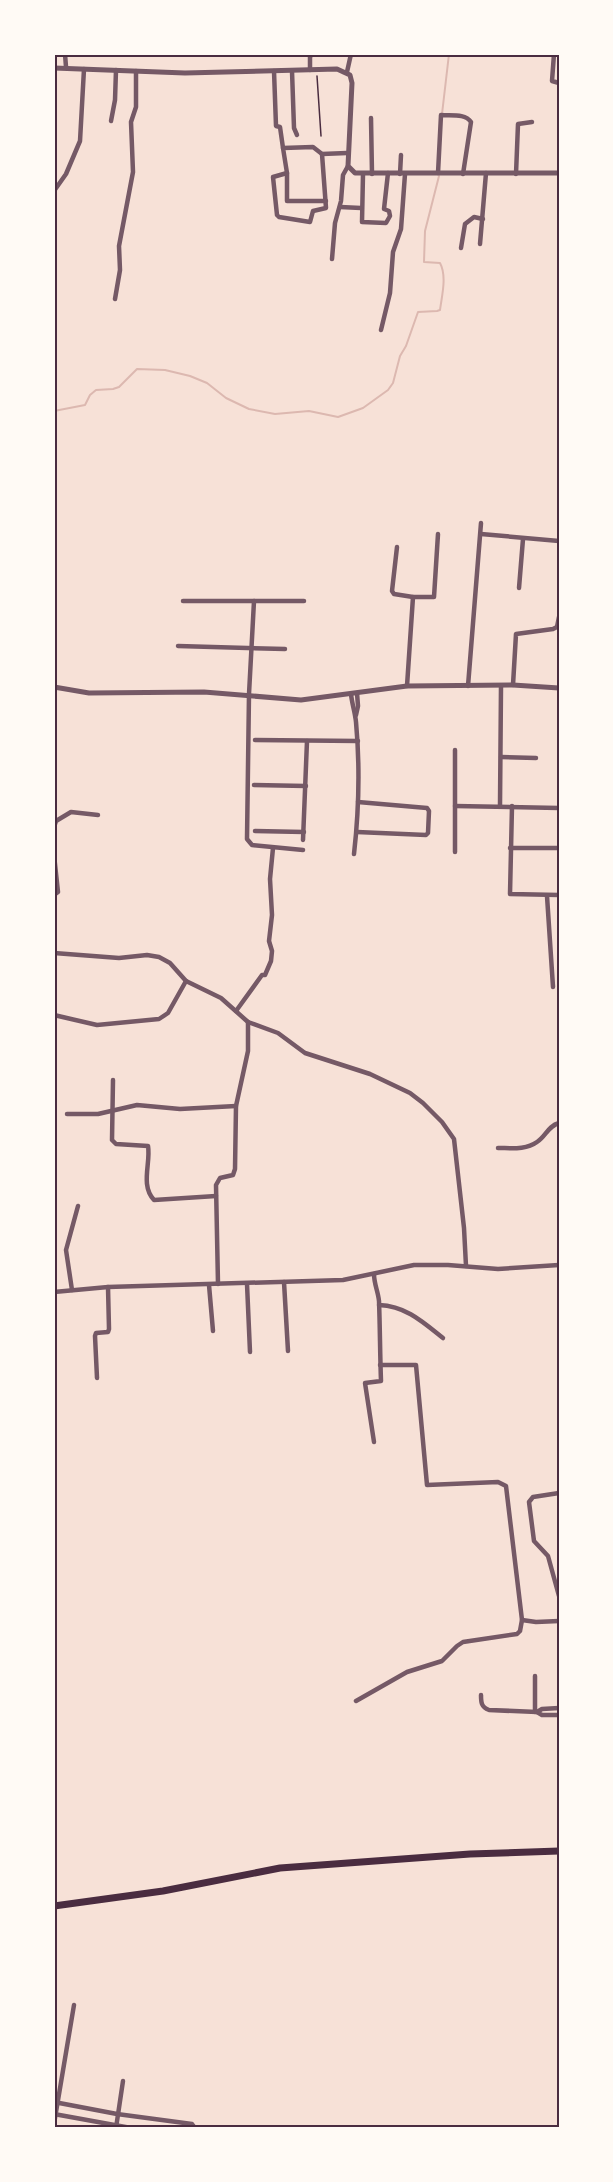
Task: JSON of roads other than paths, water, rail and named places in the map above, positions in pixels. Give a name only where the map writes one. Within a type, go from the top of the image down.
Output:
[{"type":"main road","points":[[54,1906],[163,1891],[280,1868],[470,1854],[559,1851]]},
{"type":"street","points":[[65,54],[66,68]]},
{"type":"street","points":[[314,54],[310,56],[314,70]]},
{"type":"street","points":[[346,72],[351,54]]},
{"type":"street","points":[[554,54],[552,81],[559,83]]},
{"type":"street","points":[[54,68],[185,73],[337,69],[346,72],[350,75],[352,83],[348,166],[343,175],[332,259]]},
{"type":"street","points":[[54,191],[66,174],[80,141],[84,69]]},
{"type":"street","points":[[111,121],[116,100],[116,70]]},
{"type":"street","points":[[292,70],[294,128],[297,135]]},
{"type":"street","points":[[115,299],[120,270],[119,246],[133,172],[131,122],[136,107],[136,71]]},
{"type":"street","points":[[274,71],[276,126],[280,127],[284,148],[287,201],[326,201]]},
{"type":"street","points":[[438,173],[441,116],[460,116],[468,118],[471,122],[464,174]]},
{"type":"street","points":[[371,118],[372,174]]},
{"type":"street","points":[[516,174],[518,124],[532,122]]},
{"type":"street","points":[[284,148],[313,147],[322,154],[347,153]]},
{"type":"street","points":[[287,173],[273,177],[275,212],[279,217],[310,222],[313,211],[325,209],[322,154]]},
{"type":"street","points":[[381,330],[390,293],[393,252],[401,229],[403,174],[401,155]]},
{"type":"street","points":[[348,166],[355,173],[363,174],[559,173]]},
{"type":"street","points":[[363,174],[362,222],[386,223],[390,213],[384,209],[388,173]]},
{"type":"street","points":[[480,244],[486,173]]},
{"type":"street","points":[[340,207],[361,208]]},
{"type":"street","points":[[461,248],[465,224],[474,217],[483,219]]},
{"type":"street","points":[[468,686],[481,523]]},
{"type":"street","points":[[397,547],[392,591],[396,595],[434,597],[438,534]]},
{"type":"street","points":[[481,534],[559,542]]},
{"type":"street","points":[[519,588],[523,539]]},
{"type":"street","points":[[407,686],[413,597]]},
{"type":"street","points":[[183,601],[304,601]]},
{"type":"street","points":[[254,601],[249,694],[247,839],[252,845],[273,849],[303,850]]},
{"type":"street","points":[[513,685],[516,634],[553,629],[557,627],[559,617]]},
{"type":"street","points":[[178,646],[285,649]]},
{"type":"street","points":[[54,687],[89,693],[204,692],[301,700],[407,686],[513,685],[559,688]]},
{"type":"street","points":[[500,806],[501,686]]},
{"type":"street","points":[[354,693],[358,802],[354,854]]},
{"type":"street","points":[[255,740],[357,741]]},
{"type":"street","points":[[303,840],[307,741]]},
{"type":"street","points":[[455,750],[455,852]]},
{"type":"street","points":[[501,757],[536,758]]},
{"type":"street","points":[[254,785],[306,786]]},
{"type":"street","points":[[357,832],[426,835],[429,811],[427,808],[358,802]]},
{"type":"street","points":[[455,806],[559,808]]},
{"type":"street","points":[[512,806],[510,896],[559,895]]},
{"type":"street","points":[[54,827],[56,821],[71,812],[98,815]]},
{"type":"street","points":[[255,831],[304,832]]},
{"type":"street","points":[[510,848],[559,848]]},
{"type":"street","points":[[236,1011],[262,975],[265,975],[271,961],[270,879],[273,849]]},
{"type":"street","points":[[54,855],[58,891],[54,895]]},
{"type":"street","points":[[547,896],[554,987]]},
{"type":"street","points":[[54,954],[119,958],[147,955],[159,957],[170,963],[186,981],[214,993],[249,1022],[278,1033],[305,1053],[370,1074],[410,1093],[442,1122],[450,1132],[455,1144],[466,1266]]},
{"type":"street","points":[[54,1015],[97,1025],[159,1019],[168,1013],[186,981]]},
{"type":"street","points":[[218,1284],[217,1180],[233,1175],[235,1169],[236,1106],[248,1051],[249,1022]]},
{"type":"street","points":[[114,1080],[113,1142],[148,1146],[146,1185],[154,1200],[216,1196]]},
{"type":"street","points":[[67,1114],[112,1111],[144,1105],[180,1109],[236,1106]]},
{"type":"street","points":[[498,1148],[521,1148],[536,1143],[553,1124],[559,1123]]},
{"type":"street","points":[[72,1290],[66,1250],[78,1206]]},
{"type":"street","points":[[54,1292],[108,1287],[343,1280],[414,1265],[498,1269],[559,1265]]},
{"type":"street","points":[[374,1274],[373,1282],[378,1290],[379,1305],[381,1381],[365,1383],[374,1442]]},
{"type":"street","points":[[284,1282],[288,1351]]},
{"type":"street","points":[[247,1284],[250,1353]]},
{"type":"street","points":[[209,1285],[213,1331]]},
{"type":"street","points":[[97,1378],[95,1336],[96,1333],[108,1332],[109,1329],[108,1287]]},
{"type":"street","points":[[379,1305],[412,1314],[443,1338]]},
{"type":"street","points":[[356,1701],[407,1672],[442,1661],[464,1642],[517,1634],[520,1631],[522,1620],[506,1486],[498,1482],[427,1485],[416,1365],[380,1365]]},
{"type":"street","points":[[559,1493],[533,1497],[529,1502],[534,1541],[548,1556],[559,1596]]},
{"type":"street","points":[[522,1620],[536,1623],[559,1621]]},
{"type":"street","points":[[535,1676],[536,1712]]},
{"type":"street","points":[[481,1695],[481,1704],[489,1710],[559,1715]]},
{"type":"street","points":[[536,1712],[542,1709],[559,1708]]},
{"type":"street","points":[[54,2124],[74,2005]]},
{"type":"street","points":[[116,2127],[123,2081]]},
{"type":"street","points":[[56,2102],[117,2114],[192,2124],[195,2128]]},
{"type":"street","points":[[62,2115],[64,2104]]},
{"type":"street","points":[[55,2114],[131,2128]]},
{"type":"waterway","points":[[442,114],[449,54]]},
{"type":"waterway","points":[[54,411],[85,405],[90,395],[96,390],[119,387],[137,369],[165,370],[190,376],[207,383],[226,398],[249,409],[275,414],[309,411],[338,417],[363,408],[388,390],[393,383],[400,356],[418,312],[440,310],[443,286],[442,268],[440,263],[424,262],[425,231],[439,176]]}]
